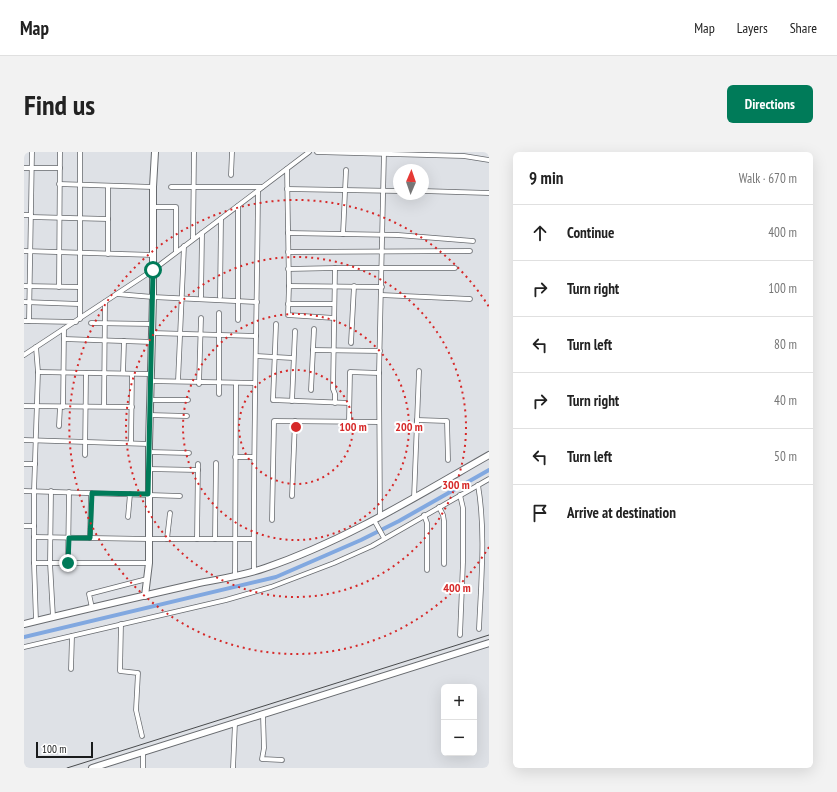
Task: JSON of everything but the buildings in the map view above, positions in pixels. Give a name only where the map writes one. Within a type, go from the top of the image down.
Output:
[{"type":"street","points":[[32,152],[29,286],[26,302],[26,321],[76,322]]},
{"type":"street","points":[[59,287],[60,152]]},
{"type":"street","points":[[80,152],[80,319]]},
{"type":"street","points":[[145,596],[149,563],[148,452],[152,342],[154,255],[153,187],[155,152]]},
{"type":"street","points":[[194,152],[194,239]]},
{"type":"street","points":[[231,175],[232,152]]},
{"type":"street","points":[[24,355],[153,270],[309,152]]},
{"type":"street","points":[[317,152],[464,156],[489,160]]},
{"type":"street","points":[[384,153],[377,520],[384,537]]},
{"type":"street","points":[[24,168],[60,168]]},
{"type":"street","points":[[287,169],[288,315],[334,318]]},
{"type":"street","points":[[343,234],[346,170]]},
{"type":"street","points":[[60,184],[153,187]]},
{"type":"street","points":[[108,186],[108,254]]},
{"type":"street","points":[[171,186],[263,187]]},
{"type":"street","points":[[288,189],[393,191]]},
{"type":"street","points":[[254,571],[253,457],[258,190]]},
{"type":"street","points":[[429,192],[489,193]]},
{"type":"street","points":[[238,206],[238,320]]},
{"type":"street","points":[[153,207],[176,207],[176,252]]},
{"type":"street","points":[[24,215],[59,218],[108,219]]},
{"type":"street","points":[[220,297],[221,219]]},
{"type":"street","points":[[201,297],[202,233]]},
{"type":"street","points":[[288,233],[382,234],[474,241]]},
{"type":"street","points":[[178,381],[184,246]]},
{"type":"street","points":[[24,251],[154,255]]},
{"type":"street","points":[[288,252],[470,251]]},
{"type":"street","points":[[335,268],[333,351],[333,389],[335,394],[335,403]]},
{"type":"street","points":[[288,269],[454,268]]},
{"type":"street","points":[[24,286],[79,287]]},
{"type":"street","points":[[289,286],[382,286]]},
{"type":"street","points":[[352,343],[354,286]]},
{"type":"street","points":[[116,294],[182,299],[257,302]]},
{"type":"street","points":[[381,295],[470,299]]},
{"type":"street","points":[[26,302],[80,304]]},
{"type":"street","points":[[104,406],[105,302]]},
{"type":"street","points":[[288,304],[334,304]]},
{"type":"street","points":[[219,313],[219,394]]},
{"type":"street","points":[[199,383],[201,318]]},
{"type":"street","points":[[91,323],[152,324]]},
{"type":"street","points":[[276,324],[273,400],[349,403]]},
{"type":"street","points":[[59,426],[62,407],[64,372],[64,329]]},
{"type":"street","points":[[311,390],[314,329]]},
{"type":"street","points":[[292,401],[295,331]]},
{"type":"street","points":[[152,333],[256,336]]},
{"type":"street","points":[[64,339],[152,342]]},
{"type":"street","points":[[123,373],[124,341]]},
{"type":"street","points":[[36,347],[38,372],[34,491],[36,621]]},
{"type":"street","points":[[313,350],[380,351]]},
{"type":"street","points":[[256,356],[293,358]]},
{"type":"street","points":[[414,498],[419,371]]},
{"type":"street","points":[[38,372],[123,373],[150,378],[199,383],[255,383]]},
{"type":"street","points":[[349,421],[350,372],[379,373]]},
{"type":"street","points":[[85,454],[86,373]]},
{"type":"street","points":[[131,443],[132,374]]},
{"type":"street","points":[[235,576],[236,383]]},
{"type":"street","points":[[150,400],[188,400]]},
{"type":"street","points":[[24,406],[62,407],[66,405],[132,407]]},
{"type":"street","points":[[149,415],[187,416]]},
{"type":"street","points":[[417,420],[447,422],[448,460]]},
{"type":"street","points":[[272,520],[274,421],[379,422]]},
{"type":"street","points":[[292,496],[295,421]]},
{"type":"street","points":[[24,440],[149,444]]},
{"type":"street","points":[[148,452],[189,453]]},
{"type":"street","points":[[24,624],[235,576],[298,556],[377,520],[489,455]]},
{"type":"street","points":[[235,457],[253,457]]},
{"type":"street","points":[[215,539],[216,463]]},
{"type":"street","points":[[24,464],[35,464]]},
{"type":"street","points":[[197,539],[198,464]]},
{"type":"street","points":[[148,469],[198,470]]},
{"type":"street","points":[[24,647],[226,600],[271,587],[334,563],[372,546],[384,537],[489,478]]},
{"type":"street","points":[[478,485],[480,497],[482,554],[479,629]]},
{"type":"street","points":[[24,491],[180,496]]},
{"type":"street","points":[[51,491],[50,563],[53,617]]},
{"type":"street","points":[[68,563],[69,492]]},
{"type":"street","points":[[90,538],[92,493]]},
{"type":"street","points":[[128,518],[130,494]]},
{"type":"street","points":[[460,495],[462,502],[463,539],[460,635]]},
{"type":"street","points":[[439,507],[444,521],[444,564]]},
{"type":"street","points":[[167,539],[170,512]]},
{"type":"street","points":[[424,515],[427,523],[426,570]]},
{"type":"street","points":[[24,526],[34,526]]},
{"type":"street","points":[[34,537],[254,539]]},
{"type":"street","points":[[34,563],[149,563]]},
{"type":"street","points":[[92,608],[89,594],[147,579]]},
{"type":"street","points":[[121,624],[120,671],[138,673],[136,710],[142,736]]},
{"type":"street","points":[[71,669],[72,636]]},
{"type":"street","points":[[92,768],[107,766],[143,752],[489,643]]},
{"type":"street","points":[[263,715],[264,748],[262,759],[282,760]]},
{"type":"street","points":[[233,768],[235,723]]},
{"type":"street","points":[[143,752],[143,768]]},
{"type":"waterway","points":[[24,637],[276,577],[361,540],[399,521],[489,470]]},
{"type":"railway","points":[[67,768],[489,635]]},
{"type":"route","points":[[68,563],[69,538],[90,538],[92,493],[148,494],[153,270]]}]
